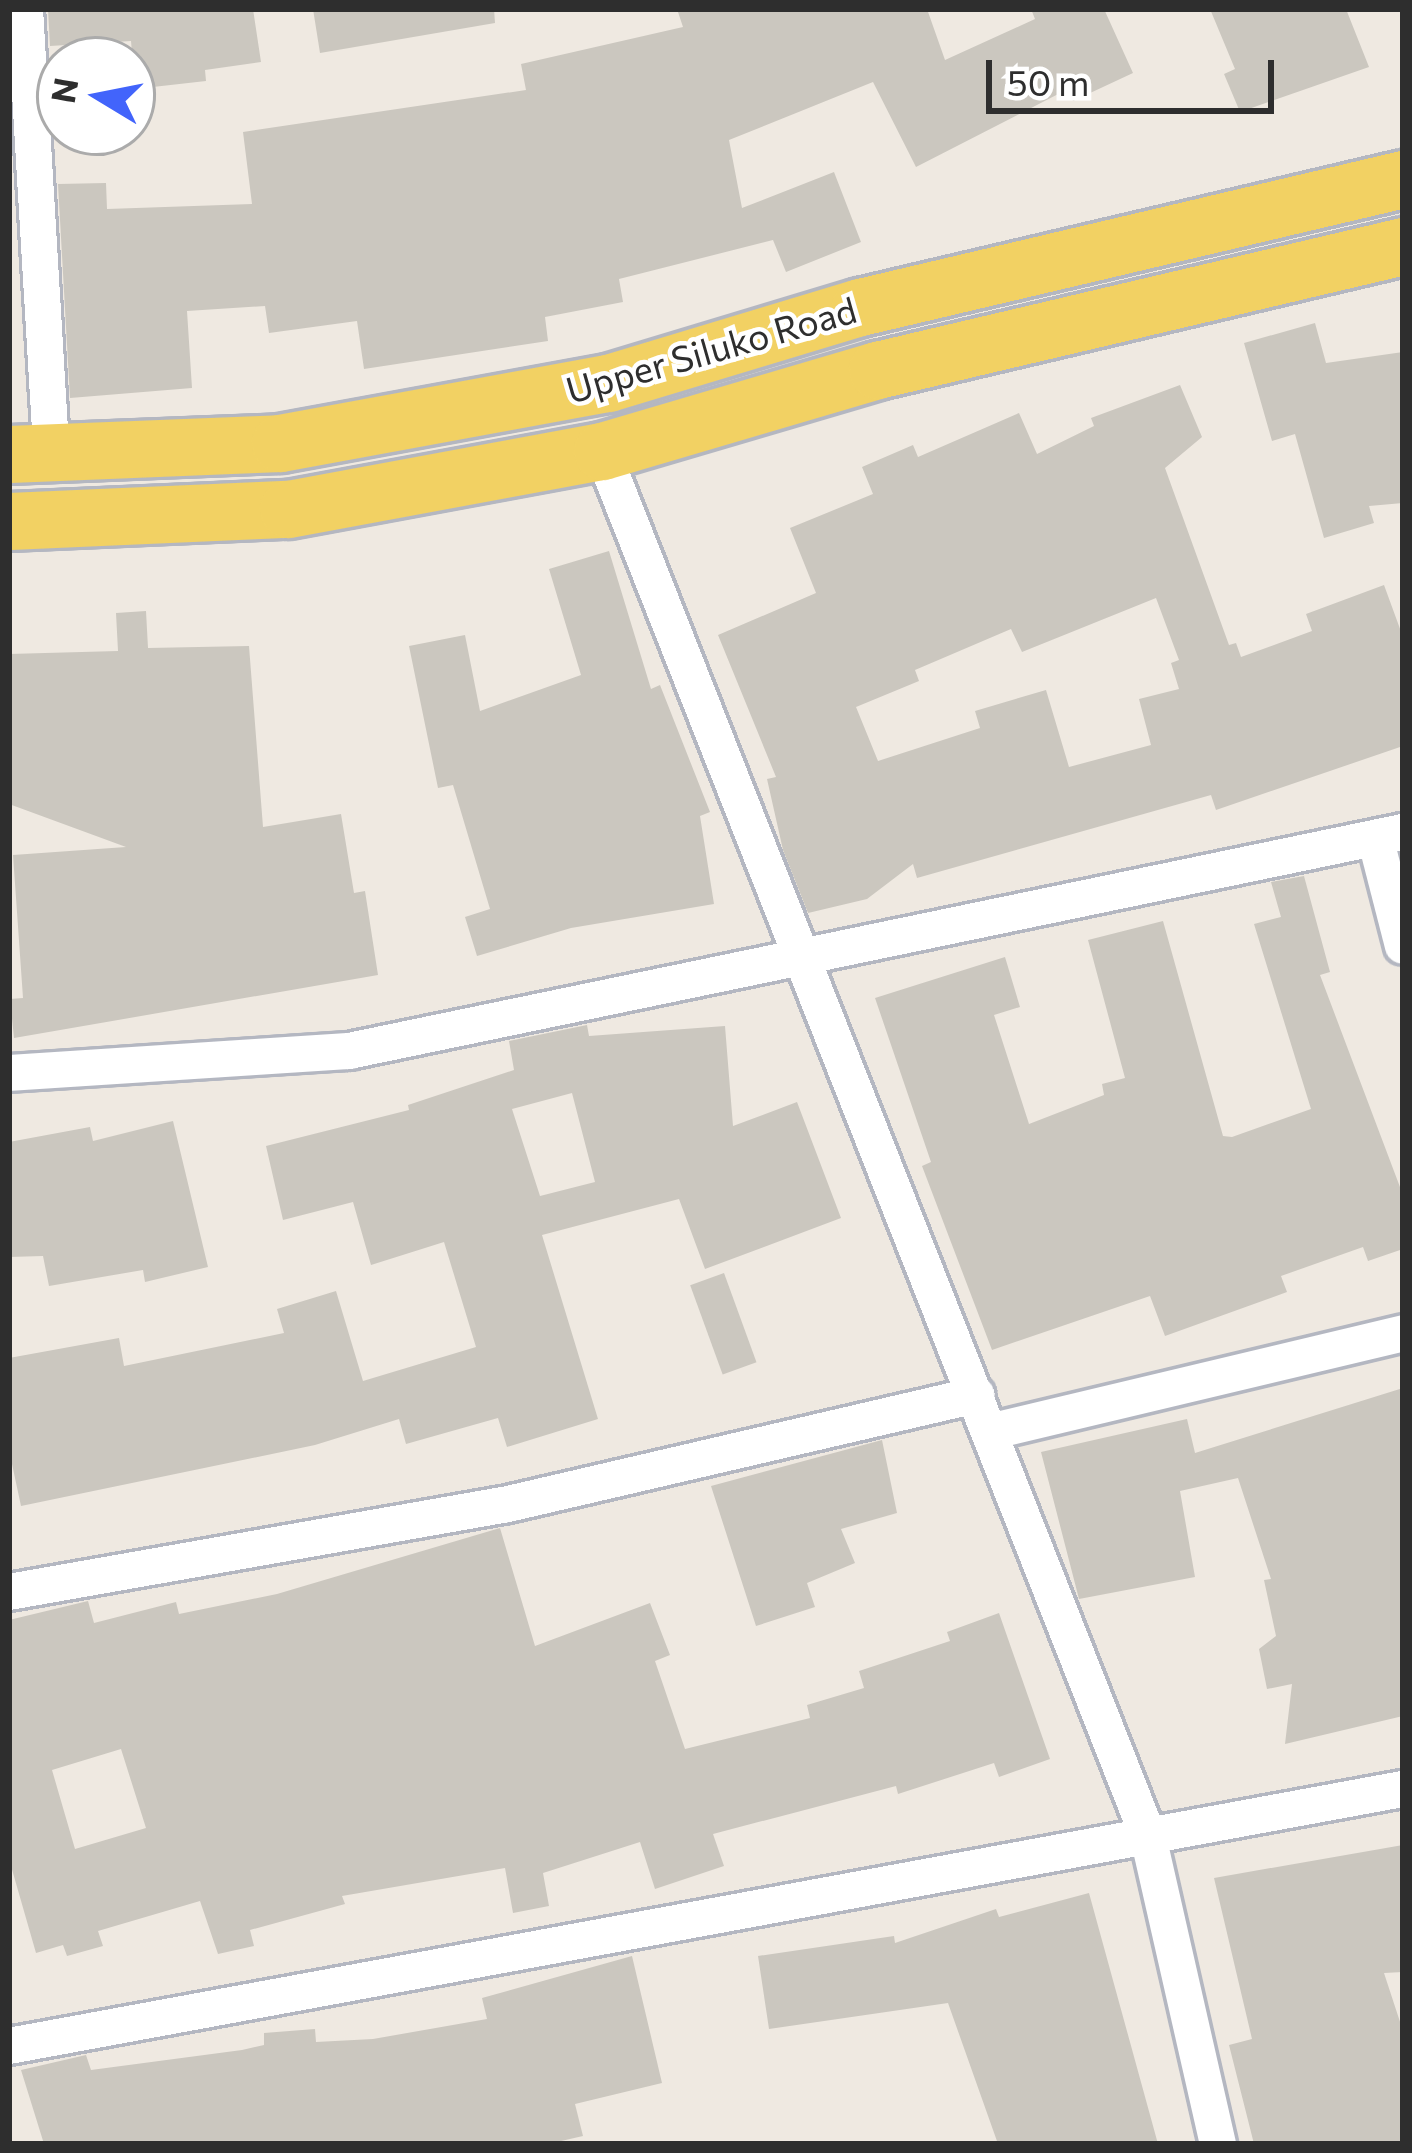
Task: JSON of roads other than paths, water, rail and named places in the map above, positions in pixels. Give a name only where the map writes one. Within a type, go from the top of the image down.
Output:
[{"type":"main road","name":"Upper Siluko Road","points":[[30,454],[280,443],[608,383],[860,307],[1403,179]]},
{"type":"main road","name":"Upper Siluko Road","points":[[9,520],[288,509],[602,451],[878,370],[1403,246]]},
{"type":"street","points":[[25,9],[30,454]]},
{"type":"street","points":[[602,451],[993,1431],[1148,1836],[1218,2144]]},
{"type":"street","points":[[9,1073],[349,1051],[807,962],[1390,836],[1403,946]]},
{"type":"street","points":[[993,1431],[1403,1333]]},
{"type":"street","points":[[9,1592],[508,1504],[976,1395]]},
{"type":"street","points":[[9,2046],[1403,1790]]}]
